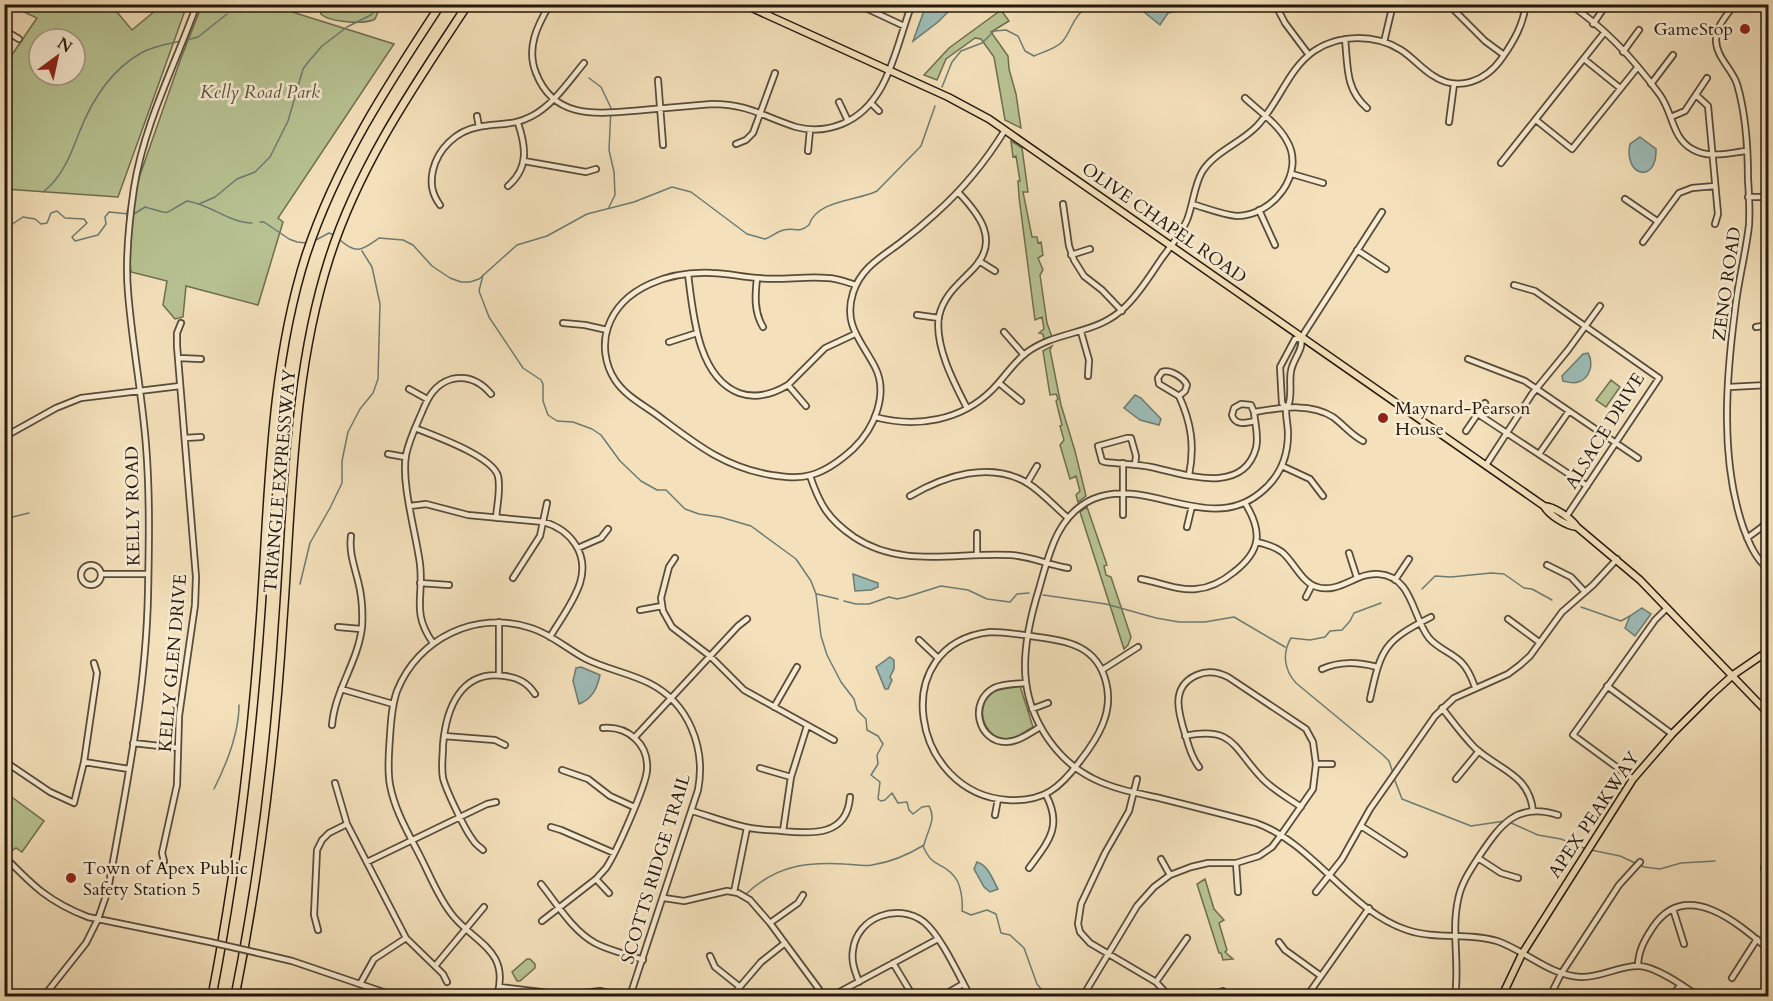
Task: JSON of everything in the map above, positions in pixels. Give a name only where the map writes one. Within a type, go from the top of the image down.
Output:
[{"type":"highway","name":"TRIANGLE EXPRESSWAY","points":[[212,996],[233,879],[249,763],[275,424],[285,341],[295,295],[321,213],[343,164],[373,109],[441,4]]},
{"type":"highway","name":"TRIANGLE EXPRESSWAY","points":[[235,996],[255,887],[274,737],[297,429],[308,345],[330,257],[361,180],[399,110],[468,4]]},
{"type":"main road","name":"OLIVE CHAPEL ROAD","points":[[743,4],[964,105],[1005,130],[1486,465],[1544,506],[1547,511],[1571,527],[1577,527]]},
{"type":"main road","name":"OLIVE CHAPEL ROAD","points":[[1544,506],[1550,507],[1574,522],[1577,527],[1617,559],[1768,713]]},
{"type":"main road","name":"APEX PEAKWAY","points":[[1502,996],[1522,954],[1633,779],[1672,734],[1733,675],[1768,651]]},
{"type":"street","name":"KELLY ROAD","points":[[44,996],[86,943],[98,919],[108,890],[139,708],[145,656],[148,574],[147,487],[127,264],[134,188],[153,118],[197,4]]},
{"type":"street","points":[[550,4],[536,31],[532,57],[536,75],[553,99],[568,108],[586,113],[721,104],[760,112],[810,130],[849,121],[872,104],[888,71],[912,4]]},
{"type":"street","points":[[857,4],[904,26]]},
{"type":"street","points":[[1275,4],[1285,23],[1309,55]]},
{"type":"street","points":[[1384,42],[1393,4]]},
{"type":"street","points":[[1448,4],[1485,41],[1504,55]]},
{"type":"street","points":[[875,417],[898,422],[921,422],[950,416],[984,398],[1024,355],[1049,341],[1106,323],[1122,311],[1135,297],[1185,224],[1199,179],[1207,166],[1247,136],[1265,117],[1291,75],[1309,55],[1326,44],[1345,39],[1364,38],[1384,42],[1401,50],[1433,76],[1454,84],[1468,83],[1491,71],[1504,55],[1520,27],[1526,4]]},
{"type":"street","points":[[1569,4],[1604,33],[1651,84],[1664,101],[1683,142],[1696,151],[1713,155],[1746,151]]},
{"type":"street","name":"ZENO ROAD","points":[[1735,4],[1719,28],[1716,41],[1718,50],[1734,74],[1738,88],[1746,151],[1749,225],[1735,312],[1729,387],[1729,446],[1740,516],[1756,557],[1768,569]]},
{"type":"street","points":[[1593,24],[1604,8]]},
{"type":"street","points":[[4,30],[19,39]]},
{"type":"street","points":[[1623,52],[1639,30]]},
{"type":"street","points":[[1501,163],[1604,33]]},
{"type":"street","points":[[1345,39],[1351,88],[1356,98],[1367,108]]},
{"type":"street","points":[[1651,84],[1673,55]]},
{"type":"street","points":[[1584,59],[1620,88]]},
{"type":"street","points":[[440,205],[434,197],[432,187],[436,161],[450,141],[461,133],[478,127],[518,123],[538,113],[584,63]]},
{"type":"street","points":[[1536,120],[1572,149],[1636,68]]},
{"type":"street","points":[[736,144],[750,136],[775,73]]},
{"type":"street","points":[[1671,117],[1685,111],[1707,78]]},
{"type":"street","points":[[658,80],[663,145]]},
{"type":"street","points":[[1449,122],[1454,84]]},
{"type":"street","points":[[1696,96],[1708,106],[1718,214],[1715,224]]},
{"type":"street","points":[[1192,204],[1235,216],[1247,214],[1259,210],[1278,195],[1292,174],[1293,158],[1288,142],[1280,130],[1245,98]]},
{"type":"street","points":[[839,102],[849,121]]},
{"type":"street","points":[[872,104],[879,111]]},
{"type":"street","points":[[477,116],[478,127]]},
{"type":"street","points":[[508,186],[519,174],[524,160],[524,143],[518,123]]},
{"type":"street","points":[[808,152],[810,130]]},
{"type":"street","points":[[856,285],[823,277],[781,280],[711,273],[688,274],[660,281],[635,292],[618,307],[607,330],[606,360],[619,386],[693,443],[726,462],[756,472],[782,477],[810,476],[838,460],[865,436],[875,417],[880,394],[879,378],[855,334],[850,312],[856,285],[872,263],[908,237],[958,192],[1005,130]]},
{"type":"street","points":[[524,160],[586,172],[596,169]]},
{"type":"street","points":[[1292,174],[1323,183]]},
{"type":"street","points":[[1643,242],[1676,196],[1683,191],[1715,186]]},
{"type":"street","points":[[958,192],[983,223],[986,244],[979,261],[949,294],[939,318],[940,339],[948,366],[967,408]]},
{"type":"street","points":[[1748,197],[1768,197]]},
{"type":"street","points":[[1625,198],[1657,221]]},
{"type":"street","points":[[1063,204],[1071,255],[1080,271],[1122,311]]},
{"type":"street","points":[[1259,210],[1275,245]]},
{"type":"street","points":[[1286,408],[1282,403],[1280,367],[1283,358],[1295,339],[1301,338],[1382,212]]},
{"type":"street","points":[[1071,255],[1090,249]]},
{"type":"street","points":[[1357,250],[1386,269]]},
{"type":"street","points":[[979,261],[995,271]]},
{"type":"street","points":[[688,274],[697,333],[714,372],[732,390],[749,395],[774,393],[788,385],[825,348],[855,334]]},
{"type":"street","points":[[757,278],[756,307],[764,327]]},
{"type":"street","points":[[1514,285],[1535,291],[1586,326]]},
{"type":"street","points":[[1486,465],[1536,388],[1600,306]]},
{"type":"street","points":[[917,315],[939,318]]},
{"type":"street","name":"KELLY GLEN DRIVE","points":[[164,861],[162,853],[177,785],[182,691],[194,615],[196,577],[180,386],[177,333],[181,323]]},
{"type":"street","points":[[563,324],[585,325],[607,330]]},
{"type":"street","points":[[1756,327],[1768,325]]},
{"type":"street","name":"ALSACE DRIVE","points":[[1566,517],[1659,378],[1586,326]]},
{"type":"street","points":[[1004,332],[1024,355]]},
{"type":"street","points":[[1081,332],[1089,360],[1088,376]]},
{"type":"street","points":[[669,342],[697,333]]},
{"type":"street","points":[[1301,338],[1303,344],[1291,370],[1289,403],[1286,408],[1288,438],[1282,466],[1268,487],[1245,503],[1215,509],[1122,494],[1108,495],[1080,506],[1068,518],[1055,537],[1032,613],[1028,636],[1026,683],[1032,709],[1041,728],[1058,751],[1075,768],[1105,784],[1256,823],[1281,836],[1392,924],[1429,936],[1492,940],[1561,974],[1591,976],[1638,966],[1657,971],[1698,996]]},
{"type":"street","points":[[179,358],[201,359]]},
{"type":"street","points":[[1468,359],[1518,378],[1536,388],[1638,458]]},
{"type":"street","points":[[1179,396],[1185,391],[1186,382],[1170,372],[1162,372],[1158,378],[1159,384],[1179,396],[1188,416],[1193,449],[1189,475]]},
{"type":"street","points":[[433,643],[420,618],[420,565],[405,478],[405,457],[427,399],[442,383],[460,378],[480,382],[491,394]]},
{"type":"street","points":[[999,383],[1021,401]]},
{"type":"street","points":[[788,385],[806,406]]},
{"type":"street","points":[[1729,387],[1768,385]]},
{"type":"street","points":[[4,437],[56,408],[81,398],[180,386]]},
{"type":"street","points":[[409,389],[427,399]]},
{"type":"street","points":[[1466,431],[1485,403]]},
{"type":"street","points":[[1135,465],[1136,456],[1131,438],[1098,446],[1102,461],[1216,479],[1227,477],[1240,471],[1250,461],[1258,437],[1254,412],[1251,405],[1241,404],[1234,408],[1232,415],[1234,420],[1239,423],[1255,421]]},
{"type":"street","points":[[1254,412],[1286,408],[1321,411],[1335,418],[1355,437],[1363,441]]},
{"type":"street","points":[[1539,454],[1569,411]]},
{"type":"street","points":[[1478,414],[1587,486]]},
{"type":"street","points":[[415,428],[483,458],[493,466],[499,482],[496,518]]},
{"type":"street","points":[[185,438],[201,437]]},
{"type":"street","points":[[388,454],[405,457]]},
{"type":"street","points":[[1122,515],[1124,464]]},
{"type":"street","points":[[1027,483],[1037,466]]},
{"type":"street","points":[[1282,466],[1310,479],[1323,496]]},
{"type":"street","points":[[910,496],[946,479],[974,473],[1001,474],[1027,483],[1068,518]]},
{"type":"street","points":[[810,476],[820,502],[828,515],[846,532],[873,549],[902,556],[1012,555],[1068,568]]},
{"type":"street","points":[[513,578],[538,541],[547,503]]},
{"type":"street","points":[[1141,579],[1192,590],[1211,586],[1225,579],[1245,563],[1257,542],[1255,524],[1245,503]]},
{"type":"street","points":[[410,506],[426,504],[468,515],[544,522],[566,532],[578,548],[583,570],[580,585],[550,637]]},
{"type":"street","points":[[1187,527],[1192,506]]},
{"type":"street","points":[[1747,538],[1762,527],[1768,518]]},
{"type":"street","points":[[578,548],[601,538],[608,530]]},
{"type":"street","points":[[977,555],[978,532]]},
{"type":"street","points":[[332,725],[340,689],[356,653],[362,629],[362,600],[350,549],[351,536]]},
{"type":"street","points":[[1257,542],[1273,546],[1283,553],[1312,585],[1320,588],[1332,588],[1357,578],[1377,574],[1395,580],[1406,590],[1432,640],[1463,664],[1475,687]]},
{"type":"street","points":[[1349,553],[1357,578]]},
{"type":"street","points":[[675,558],[666,575],[662,606],[667,619],[677,632],[710,656],[744,690],[834,740]]},
{"type":"street","points":[[1395,580],[1409,559]]},
{"type":"street","points":[[1316,892],[1342,859],[1380,794],[1442,708],[1454,698],[1515,669],[1530,656],[1562,612],[1586,592],[1617,559]]},
{"type":"street","points":[[90,565],[98,568],[100,574],[99,580],[90,585],[84,582],[81,576],[82,570],[90,565]]},
{"type":"street","points":[[1547,565],[1571,577],[1586,592]]},
{"type":"street","points":[[100,574],[148,574]]},
{"type":"street","points":[[420,583],[449,585]]},
{"type":"street","points":[[1306,597],[1312,585]]},
{"type":"street","points":[[639,610],[662,606]]},
{"type":"street","points":[[1633,779],[1573,735],[1655,620],[1667,608]]},
{"type":"street","points":[[1370,699],[1377,667],[1383,653],[1394,639],[1431,617]]},
{"type":"street","points":[[635,737],[747,619]]},
{"type":"street","points":[[1508,619],[1539,642]]},
{"type":"street","points":[[499,622],[499,675]]},
{"type":"street","name":"SCOTTS RIDGE TRAIL","points":[[497,996],[500,987],[499,972],[494,957],[484,943],[453,916],[443,901],[396,805],[390,785],[388,764],[393,704],[407,671],[433,643],[453,631],[472,625],[499,622],[525,626],[596,663],[650,683],[671,698],[691,724],[699,749],[700,782],[664,898],[630,996]]},
{"type":"street","points":[[338,627],[362,629]]},
{"type":"street","points":[[996,632],[1028,636],[1078,646],[1092,657],[1102,670],[1108,695],[1104,722],[1096,739],[1075,768],[1062,783],[1046,795],[1023,800],[998,799],[974,791],[958,781],[941,764],[932,748],[925,725],[924,691],[930,672],[938,658],[955,644],[978,634],[996,632]]},
{"type":"street","points":[[919,640],[938,658]]},
{"type":"street","points":[[1102,670],[1138,647]]},
{"type":"street","points":[[4,761],[50,792],[74,803],[84,762],[97,673],[94,663]]},
{"type":"street","points":[[1322,669],[1341,663],[1358,663],[1377,667]]},
{"type":"street","points":[[774,707],[797,667]]},
{"type":"street","points":[[1083,996],[1139,903],[1154,887],[1170,875],[1200,864],[1236,863],[1259,856],[1272,847],[1313,789],[1316,764],[1311,736],[1301,724],[1220,673],[1210,672],[1193,677],[1180,690],[1177,708],[1193,759],[1199,767]]},
{"type":"street","points":[[483,850],[473,841],[444,779],[442,766],[444,736],[449,710],[458,694],[476,681],[499,675],[526,683],[535,694]]},
{"type":"street","points":[[1026,683],[1003,686],[990,691],[980,704],[979,720],[989,735],[1006,742],[1016,740],[1041,728]]},
{"type":"street","points":[[1607,687],[1672,734]]},
{"type":"street","points":[[340,689],[393,704]]},
{"type":"street","points":[[1032,709],[1048,702]]},
{"type":"street","points":[[1442,708],[1479,751],[1522,782],[1531,796],[1533,811]]},
{"type":"street","points":[[1104,722],[1112,724]]},
{"type":"street","points":[[783,831],[791,777],[807,726]]},
{"type":"street","points":[[542,921],[596,879],[606,868],[645,782],[647,769],[645,754],[635,737],[621,729],[603,728]]},
{"type":"street","points":[[1185,736],[1208,732],[1225,738],[1237,747],[1265,782],[1301,807]]},
{"type":"street","points":[[444,736],[495,740],[505,745]]},
{"type":"street","points":[[133,743],[178,748]]},
{"type":"street","points":[[1456,779],[1479,751]]},
{"type":"street","points":[[84,762],[129,769]]},
{"type":"street","points":[[1316,764],[1332,764]]},
{"type":"street","points":[[760,768],[791,777]]},
{"type":"street","points":[[562,770],[583,777],[610,796],[633,807]]},
{"type":"street","points":[[1137,779],[1129,811],[1102,860],[1078,914],[1078,924],[1083,936],[1090,943],[1156,982],[1169,996]]},
{"type":"street","points":[[335,783],[348,824],[406,938],[443,974],[447,982]]},
{"type":"street","points":[[1029,868],[1053,830],[1054,814],[1046,795]]},
{"type":"street","points":[[692,811],[747,828],[813,834],[827,830],[845,815],[849,809],[850,797]]},
{"type":"street","points":[[995,815],[998,799]]},
{"type":"street","points":[[367,862],[460,816],[496,802]]},
{"type":"street","points":[[1455,996],[1457,978],[1455,936],[1459,894],[1465,880],[1478,858],[1504,824],[1517,815],[1533,811],[1558,815]]},
{"type":"street","points":[[318,930],[314,915],[317,850],[328,833],[348,824]]},
{"type":"street","points":[[1361,826],[1404,854]]},
{"type":"street","points":[[551,827],[614,853]]},
{"type":"street","points":[[734,892],[747,828]]},
{"type":"street","points":[[1768,854],[1764,868],[1768,878]]},
{"type":"street","points":[[4,856],[45,896],[68,909],[98,919],[292,961],[395,996]]},
{"type":"street","points":[[1478,858],[1501,873],[1518,878]]},
{"type":"street","points":[[1161,859],[1170,875]]},
{"type":"street","points":[[1550,996],[1561,974],[1619,885],[1640,862]]},
{"type":"street","points":[[1236,863],[1238,892]]},
{"type":"street","points":[[596,879],[609,893]]},
{"type":"street","points":[[541,884],[577,929],[590,939],[609,949],[643,960]]},
{"type":"street","points":[[664,898],[684,901],[719,892],[734,892],[750,900],[824,996]]},
{"type":"street","points":[[770,923],[798,903],[803,895]]},
{"type":"street","points":[[1638,966],[1640,952],[1654,925],[1673,909],[1695,905],[1712,909],[1768,949]]},
{"type":"street","points":[[435,966],[484,907]]},
{"type":"street","points":[[1307,996],[1369,908]]},
{"type":"street","points":[[1673,909],[1684,944]]},
{"type":"street","points":[[859,982],[853,966],[854,946],[860,932],[876,917],[887,913],[911,915],[926,924],[938,939],[970,996]]},
{"type":"street","points":[[360,984],[374,959],[406,938]]},
{"type":"street","points":[[1156,982],[1187,938]]},
{"type":"street","points":[[832,996],[938,939]]},
{"type":"street","points":[[1732,978],[1757,939]]},
{"type":"street","points":[[1279,942],[1285,950],[1321,976]]},
{"type":"street","points":[[732,996],[761,962],[785,943]]},
{"type":"street","points":[[710,956],[715,967],[740,987]]},
{"type":"street","points":[[893,963],[913,996]]},
{"type":"street","points":[[942,996],[963,984]]},
{"type":"street","points":[[1673,996],[1680,985]]},
{"type":"street","points":[[500,987],[566,995],[600,991],[621,996]]},
{"type":"street","points":[[1209,996],[1223,991]]},
{"type":"green space","points":[[380,4],[380,7],[375,19],[356,22],[325,17],[321,14],[318,5]]},
{"type":"green space","points":[[9,5],[111,5],[132,30],[156,10],[152,5],[187,5],[118,197],[5,189],[5,65],[27,33],[27,87],[87,87],[87,27],[31,27],[37,18]]},
{"type":"green space","name":"Kelly Road Park","points":[[202,5],[270,5],[394,44],[278,218],[283,222],[258,305],[186,286],[183,317],[175,319],[163,305],[167,281],[131,272],[127,212]]},
{"type":"green space","points":[[1001,10],[1009,21],[991,32],[1008,56],[1021,128],[1005,120],[994,57],[981,39],[975,38],[946,59],[937,80],[924,75],[949,48]]},
{"type":"green space","points":[[1011,141],[1022,148],[1028,192],[1023,192],[1032,237],[1037,237],[1038,243],[1041,242],[1043,255],[1038,258],[1043,270],[1040,275],[1047,323],[1052,337],[1044,340],[1043,334],[1039,333],[1044,329],[1042,317],[1035,320],[1019,197],[1018,181],[1020,181]]},
{"type":"green space","points":[[1052,346],[1050,350],[1061,405],[1086,496],[1078,502],[1076,495],[1080,491],[1076,476],[1070,479],[1060,445],[1064,440],[1056,401],[1058,399],[1056,394],[1050,395],[1043,351]]},
{"type":"green space","points":[[1611,380],[1620,387],[1606,407],[1596,400]]},
{"type":"green space","points":[[1087,507],[1107,565],[1104,566],[1106,575],[1111,577],[1131,637],[1124,649],[1080,512]]},
{"type":"green space","points":[[1020,686],[1033,727],[1013,738],[994,735],[984,722],[984,704],[997,690]]},
{"type":"green space","points":[[5,792],[44,821],[22,852],[16,848],[10,852],[5,846]]},
{"type":"green space","points":[[1205,879],[1214,909],[1224,920],[1219,923],[1227,950],[1225,952],[1233,959],[1223,960],[1219,953],[1197,884]]},
{"type":"green space","points":[[527,959],[535,964],[535,968],[517,981],[512,972]]},
{"type":"water","points":[[926,5],[953,5],[953,7],[913,41]]},
{"type":"water","points":[[1139,5],[1187,5],[1190,7],[1185,10],[1168,13],[1160,25],[1138,7]]},
{"type":"water","points":[[1640,137],[1656,149],[1655,160],[1646,172],[1635,169],[1629,155],[1630,144]]},
{"type":"water","points":[[1588,353],[1591,366],[1585,378],[1576,383],[1563,381],[1562,376],[1583,354]]},
{"type":"water","points":[[1135,395],[1141,398],[1161,419],[1159,425],[1140,420],[1124,408]]},
{"type":"water","points":[[853,574],[878,583],[878,587],[855,591]]},
{"type":"water","points":[[1642,608],[1651,614],[1635,636],[1625,628],[1630,616]]},
{"type":"water","points":[[890,657],[894,660],[894,669],[888,689],[885,689],[876,667]]},
{"type":"water","points":[[581,667],[600,675],[593,693],[579,704],[573,681],[576,668]]},
{"type":"water","points":[[977,862],[987,869],[998,889],[990,892],[984,887],[974,869]]},
{"type":"waterway","points":[[199,204],[215,197],[237,179],[255,172],[270,157],[288,121],[303,69],[322,46],[347,27],[371,15],[380,4]]},
{"type":"waterway","points":[[942,87],[952,62],[961,51],[982,43],[994,31],[1006,30],[1018,36],[1025,51],[1034,56],[1056,47],[1062,42],[1081,12],[1082,4]]},
{"type":"waterway","points":[[186,40],[198,37],[227,14]]},
{"type":"waterway","points":[[43,192],[61,173],[96,99],[120,68],[141,53],[181,41]]},
{"type":"waterway","points":[[589,78],[601,87],[611,108],[609,150],[614,172],[615,195],[609,207]]},
{"type":"waterway","points":[[340,240],[355,249],[364,248],[379,238],[403,240],[413,245],[432,266],[450,278],[470,282],[479,279],[517,245],[547,236],[587,214],[634,202],[672,187],[691,192],[747,234],[765,239],[788,229],[802,229],[828,206],[877,191],[921,146],[935,106]]},
{"type":"waterway","points":[[134,214],[145,207],[167,212],[187,201],[235,220],[252,223]]},
{"type":"waterway","points":[[4,224],[11,225],[23,217],[35,219],[41,224],[47,223],[51,213],[57,211],[65,218],[84,219],[87,223],[72,237],[75,241],[98,235],[106,224],[105,217],[109,212],[129,214]]},
{"type":"waterway","points":[[260,222],[264,222],[289,239],[306,243]]},
{"type":"waterway","points":[[314,241],[329,233],[334,235]]},
{"type":"waterway","points":[[300,584],[310,543],[342,483],[342,461],[348,432],[360,409],[373,393],[378,379],[380,304],[372,267],[362,251]]},
{"type":"waterway","points":[[483,275],[479,291],[489,317],[523,368],[541,380],[543,401],[548,415],[557,421],[573,422],[601,435],[620,461],[641,481],[657,490],[666,490],[685,509],[751,526],[796,559],[811,581],[816,594],[821,636],[827,655],[841,682],[854,699],[857,710],[866,719],[867,730],[878,736],[883,744],[877,755],[878,764],[871,775],[880,782],[878,799],[885,800],[892,793],[898,803],[907,802],[913,814],[922,807],[929,806],[932,820],[924,845],[906,855],[869,866],[803,865],[768,877],[746,894]]},
{"type":"waterway","points":[[4,519],[29,513]]},
{"type":"waterway","points":[[1422,589],[1435,576],[1504,574],[1524,588],[1532,589],[1552,600]]},
{"type":"waterway","points":[[844,601],[869,604],[889,597],[897,599],[906,597],[941,586],[968,590],[987,599],[1010,602],[1017,594],[1029,593]]},
{"type":"waterway","points":[[817,594],[838,599]]},
{"type":"waterway","points":[[1043,595],[1106,604],[1179,622],[1205,622],[1234,617],[1285,647]]},
{"type":"waterway","points":[[1381,603],[1354,613],[1342,630],[1330,631],[1325,637],[1310,640],[1291,638],[1285,655],[1289,673],[1296,683],[1383,755],[1389,761],[1393,773]]},
{"type":"waterway","points":[[1581,607],[1621,621],[1630,616]]},
{"type":"waterway","points":[[214,789],[231,748],[237,727],[239,705]]},
{"type":"waterway","points":[[1394,778],[1402,799],[1471,826],[1505,821]]},
{"type":"waterway","points":[[1509,822],[1538,835],[1561,839],[1586,849]]},
{"type":"waterway","points":[[923,846],[934,862],[956,878],[961,892],[962,911],[971,915],[987,910],[996,914],[1001,933],[1010,935],[1024,948],[1037,984],[1047,996]]},
{"type":"waterway","points":[[1591,850],[1620,856],[1644,867],[1660,869],[1681,863],[1715,861]]},
{"type":"place","name":"GameStop","points":[[1745,29]]},
{"type":"place","name":"Maynard-Pearson House","points":[[1383,418]]},
{"type":"place","name":"Town of Apex Public Safety Station 5","points":[[71,878]]}]
